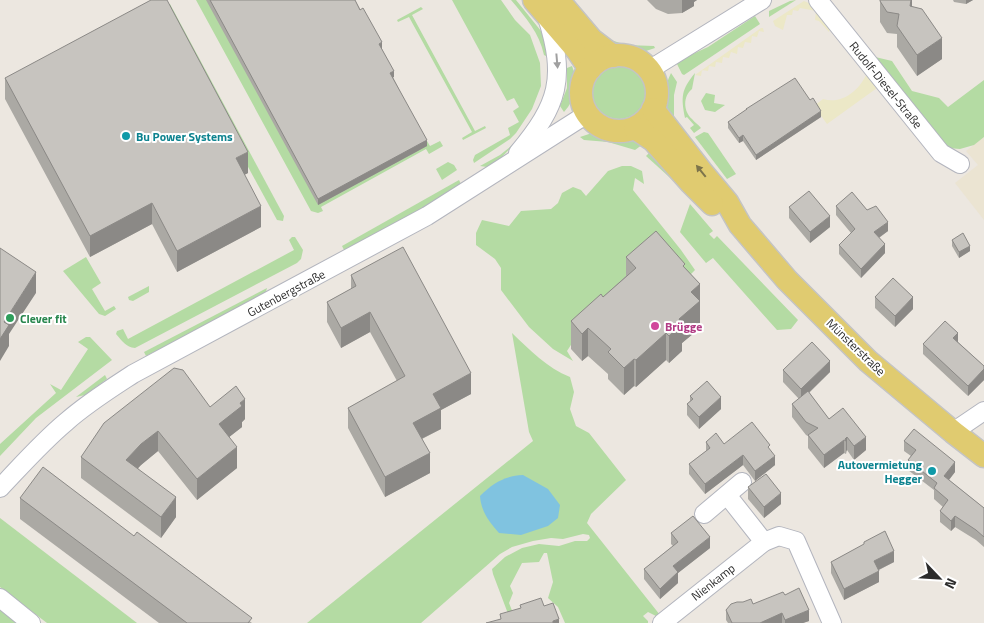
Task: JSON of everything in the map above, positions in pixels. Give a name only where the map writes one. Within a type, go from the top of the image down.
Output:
[{"type":"main road","points":[[546,5],[613,56]]},
{"type":"main road","points":[[546,5],[590,69]]},
{"type":"main road","points":[[623,56],[633,58],[649,70],[656,89],[656,99],[648,117],[635,128],[614,131],[603,128],[587,114],[582,103],[581,91],[584,80],[590,69],[604,58],[623,56]]},
{"type":"main road","name":"Münsterstraße","points":[[653,109],[700,171],[727,202],[740,225],[787,280],[868,361],[984,456]]},
{"type":"main road","name":"Münsterstraße","points":[[635,128],[653,140],[720,213],[740,225]]},
{"type":"street","points":[[649,70],[762,0]]},
{"type":"street","name":"Rudolf-Diesel-Straße","points":[[818,0],[942,153],[960,164]]},
{"type":"street","points":[[508,165],[531,137],[550,107],[557,84],[558,60],[546,5]]},
{"type":"street","name":"Gutenbergstraße","points":[[0,488],[66,421],[133,374],[427,216],[587,114]]},
{"type":"street","points":[[953,432],[984,411]]},
{"type":"street","points":[[704,514],[742,482]]},
{"type":"street","points":[[726,495],[764,542]]},
{"type":"street","name":"Nienkamp","points":[[662,623],[764,542],[779,536],[796,541],[832,623]]},
{"type":"street","points":[[0,598],[32,623]]},
{"type":"shaded area","points":[[984,137],[984,220],[955,183],[978,165],[966,151]]},
{"type":"green space","points":[[196,0],[208,0],[317,201],[427,141],[430,146],[440,141],[443,146],[429,154],[426,149],[321,207],[323,211],[318,213],[311,211]]},
{"type":"green space","points":[[452,0],[501,0],[515,20],[530,35],[540,63],[541,86],[532,109],[510,139],[474,163],[475,155],[510,135],[508,128],[519,122],[513,111],[519,107],[514,98],[507,101]]},
{"type":"green space","points":[[511,0],[516,0],[541,31],[545,38],[548,57],[544,55],[539,39],[531,26]]},
{"type":"green space","points":[[796,0],[769,17],[769,11]]},
{"type":"green space","points":[[170,4],[284,216],[283,221],[277,220],[162,9]]},
{"type":"green space","points":[[421,7],[423,9],[412,15],[475,131],[485,126],[486,128],[463,140],[462,138],[472,132],[409,17],[398,22],[397,20]]},
{"type":"green space","points":[[755,16],[760,24],[684,75],[682,74],[677,64],[684,58],[708,47]]},
{"type":"green space","points":[[608,39],[626,45],[654,46],[655,48],[643,52],[619,48]]},
{"type":"green space","points":[[871,56],[892,61],[912,91],[939,98],[948,107],[984,80],[984,137],[974,145],[960,149],[948,148]]},
{"type":"green space","points":[[619,65],[629,67],[638,73],[644,82],[646,92],[644,102],[638,111],[629,117],[619,119],[609,117],[600,111],[594,102],[592,92],[594,82],[600,73],[609,67]]},
{"type":"green space","points":[[572,66],[576,84],[574,96],[564,112],[560,106],[567,88],[567,68]]},
{"type":"green space","points":[[671,73],[677,82],[674,95],[674,118],[664,111],[663,106],[664,92]]},
{"type":"green space","points":[[695,73],[692,89],[687,96],[685,104],[689,116],[701,128],[694,133],[690,128],[694,125],[687,117],[685,118],[683,94]]},
{"type":"green space","points":[[706,93],[715,95],[714,103],[725,105],[715,112],[705,110],[701,101]]},
{"type":"green space","points":[[595,132],[615,137],[629,136],[646,142],[635,150],[608,142],[584,140],[580,137]]},
{"type":"green space","points":[[704,132],[708,133],[736,174],[727,179],[695,137]]},
{"type":"green space","points":[[516,142],[500,159],[487,167],[480,166],[500,155]]},
{"type":"green space","points":[[654,148],[678,185],[646,156]]},
{"type":"green space","points":[[448,162],[454,165],[457,170],[442,180],[436,169]]},
{"type":"green space","points":[[622,166],[631,166],[642,171],[644,184],[635,178],[633,190],[695,270],[690,275],[582,328],[567,351],[573,361],[553,349],[529,327],[501,290],[501,268],[495,259],[476,245],[476,233],[482,220],[509,226],[521,211],[551,209],[558,203],[562,193],[573,187],[581,190],[586,196],[608,171]]},
{"type":"green space","points":[[459,180],[461,184],[433,202],[344,250],[342,246]]},
{"type":"green space","points":[[690,204],[713,231],[709,234],[714,239],[717,236],[798,320],[791,329],[777,330],[713,258],[706,263],[680,232]]},
{"type":"green space","points":[[295,237],[303,250],[301,259],[297,263],[135,348],[127,345],[116,334],[117,331],[123,329],[128,339],[294,250],[289,240]]},
{"type":"green space","points":[[86,257],[101,283],[92,289],[105,311],[114,306],[116,309],[105,316],[99,314],[63,271]]},
{"type":"green space","points":[[149,286],[149,292],[133,301],[129,300],[128,297]]},
{"type":"green space","points":[[267,288],[265,295],[146,356],[144,352]]},
{"type":"green space","points":[[512,333],[546,364],[570,377],[574,392],[570,409],[576,426],[589,433],[626,480],[591,514],[587,523],[660,615],[656,616],[648,612],[643,616],[648,623],[565,623],[558,607],[548,598],[553,582],[547,553],[544,553],[539,562],[522,563],[510,586],[513,593],[509,603],[515,618],[510,619],[492,569],[505,557],[522,548],[539,544],[559,546],[575,541],[587,541],[590,538],[589,535],[583,534],[563,539],[551,538],[533,541],[512,547],[500,554],[421,623],[307,623],[533,441],[529,432]]},
{"type":"green space","points":[[86,337],[90,337],[112,360],[36,418],[0,456],[0,444],[56,393],[50,384],[61,390],[88,349],[78,342]]},
{"type":"green space","points":[[105,375],[107,379],[85,395],[76,397]]},
{"type":"green space","points":[[0,518],[137,623],[47,623],[0,587]]},
{"type":"green space","points":[[0,607],[21,623],[0,623]]},
{"type":"sand","points":[[804,1],[811,4],[830,28],[829,32],[819,21],[815,20],[816,11],[800,8],[798,11],[793,10],[792,15],[787,15],[783,30],[775,26],[773,21]]},
{"type":"sand","points":[[763,28],[764,32],[759,31],[757,37],[752,36],[751,43],[745,42],[743,48],[738,47],[737,54],[731,52],[729,58],[723,57],[722,63],[716,62],[715,67],[709,66],[708,71],[702,70]]},
{"type":"sand","points":[[702,70],[701,76],[695,75]]},
{"type":"sand","points":[[867,73],[877,88],[827,124],[814,106],[823,99],[837,100],[850,95],[860,85]]},
{"type":"water","points":[[523,475],[548,489],[560,505],[558,518],[548,526],[521,535],[499,533],[486,516],[480,496],[499,481]]},
{"type":"building","name":"Bu Power Systems","points":[[151,0],[167,0],[248,152],[236,158],[261,206],[177,251],[152,203],[90,236],[5,78]]},
{"type":"building","points":[[210,0],[355,0],[360,10],[363,8],[382,42],[379,44],[394,71],[390,73],[427,140],[318,199]]},
{"type":"building","points":[[880,0],[911,0],[910,6],[922,9],[942,38],[917,55],[897,26],[899,14],[887,12]]},
{"type":"building","points":[[795,78],[810,100],[813,98],[821,111],[756,155],[743,135],[739,138],[728,122]]},
{"type":"building","points":[[809,191],[830,216],[810,232],[789,207]]},
{"type":"building","points":[[852,192],[867,210],[876,206],[888,222],[874,232],[885,244],[861,269],[839,245],[855,229],[836,206]]},
{"type":"building","points":[[656,231],[685,264],[683,266],[700,284],[691,292],[700,301],[679,319],[682,324],[669,336],[666,333],[636,360],[634,359],[624,368],[608,352],[611,349],[588,328],[582,334],[571,321],[601,294],[603,297],[636,268],[626,257]]},
{"type":"building","points":[[963,233],[970,246],[959,252],[952,240]]},
{"type":"building","points":[[403,247],[471,373],[433,394],[441,408],[413,423],[430,453],[385,477],[348,408],[405,376],[370,312],[341,328],[327,302],[356,286],[351,275]]},
{"type":"building","points":[[0,248],[36,272],[4,322],[9,325],[0,339]]},
{"type":"building","points":[[893,278],[913,297],[895,316],[875,297]]},
{"type":"building","points":[[945,321],[958,333],[953,338],[984,366],[984,369],[968,386],[923,344]]},
{"type":"building","points":[[812,342],[830,361],[801,389],[783,370]]},
{"type":"building","points":[[174,368],[183,370],[210,407],[236,386],[245,399],[240,403],[242,406],[219,424],[237,447],[197,479],[158,431],[141,444],[126,460],[176,497],[161,517],[81,457],[104,423]]},
{"type":"building","points":[[707,381],[721,397],[699,417],[687,404],[693,399],[690,396]]},
{"type":"building","points":[[808,391],[829,419],[843,408],[866,437],[854,446],[847,437],[846,441],[844,440],[824,455],[808,435],[818,428],[806,422],[792,404]]},
{"type":"building","points":[[752,422],[770,445],[768,447],[775,456],[755,471],[743,455],[705,484],[689,464],[710,448],[706,442],[716,433],[724,444]]},
{"type":"building","points":[[914,429],[955,462],[944,476],[984,508],[984,537],[955,516],[951,521],[940,511],[948,500],[934,488],[937,483],[908,460],[916,450],[904,441]]},
{"type":"building","points":[[43,467],[134,536],[137,532],[252,618],[248,623],[187,623],[20,498]]},
{"type":"building","points":[[766,474],[781,493],[764,507],[748,487]]},
{"type":"building","points":[[693,516],[710,537],[673,566],[678,572],[660,589],[644,569],[678,542],[671,533]]},
{"type":"building","points":[[885,531],[894,551],[874,561],[879,571],[844,589],[831,562]]},
{"type":"building","points":[[799,588],[809,610],[785,620],[782,613],[760,623],[732,623],[726,610],[731,604],[737,602],[751,599],[753,604],[783,592],[785,595]]},
{"type":"building","points":[[541,598],[544,606],[553,603],[559,619],[553,621],[553,623],[486,623],[501,619],[500,614],[521,608],[520,605]]},
{"type":"place","name":"Bu Power Systems","points":[[126,136]]},
{"type":"place","name":"Clever fit","points":[[10,318]]},
{"type":"place","name":"Brügge","points":[[655,326]]},
{"type":"place","name":"Autovermietung Hegger","points":[[932,471]]}]
